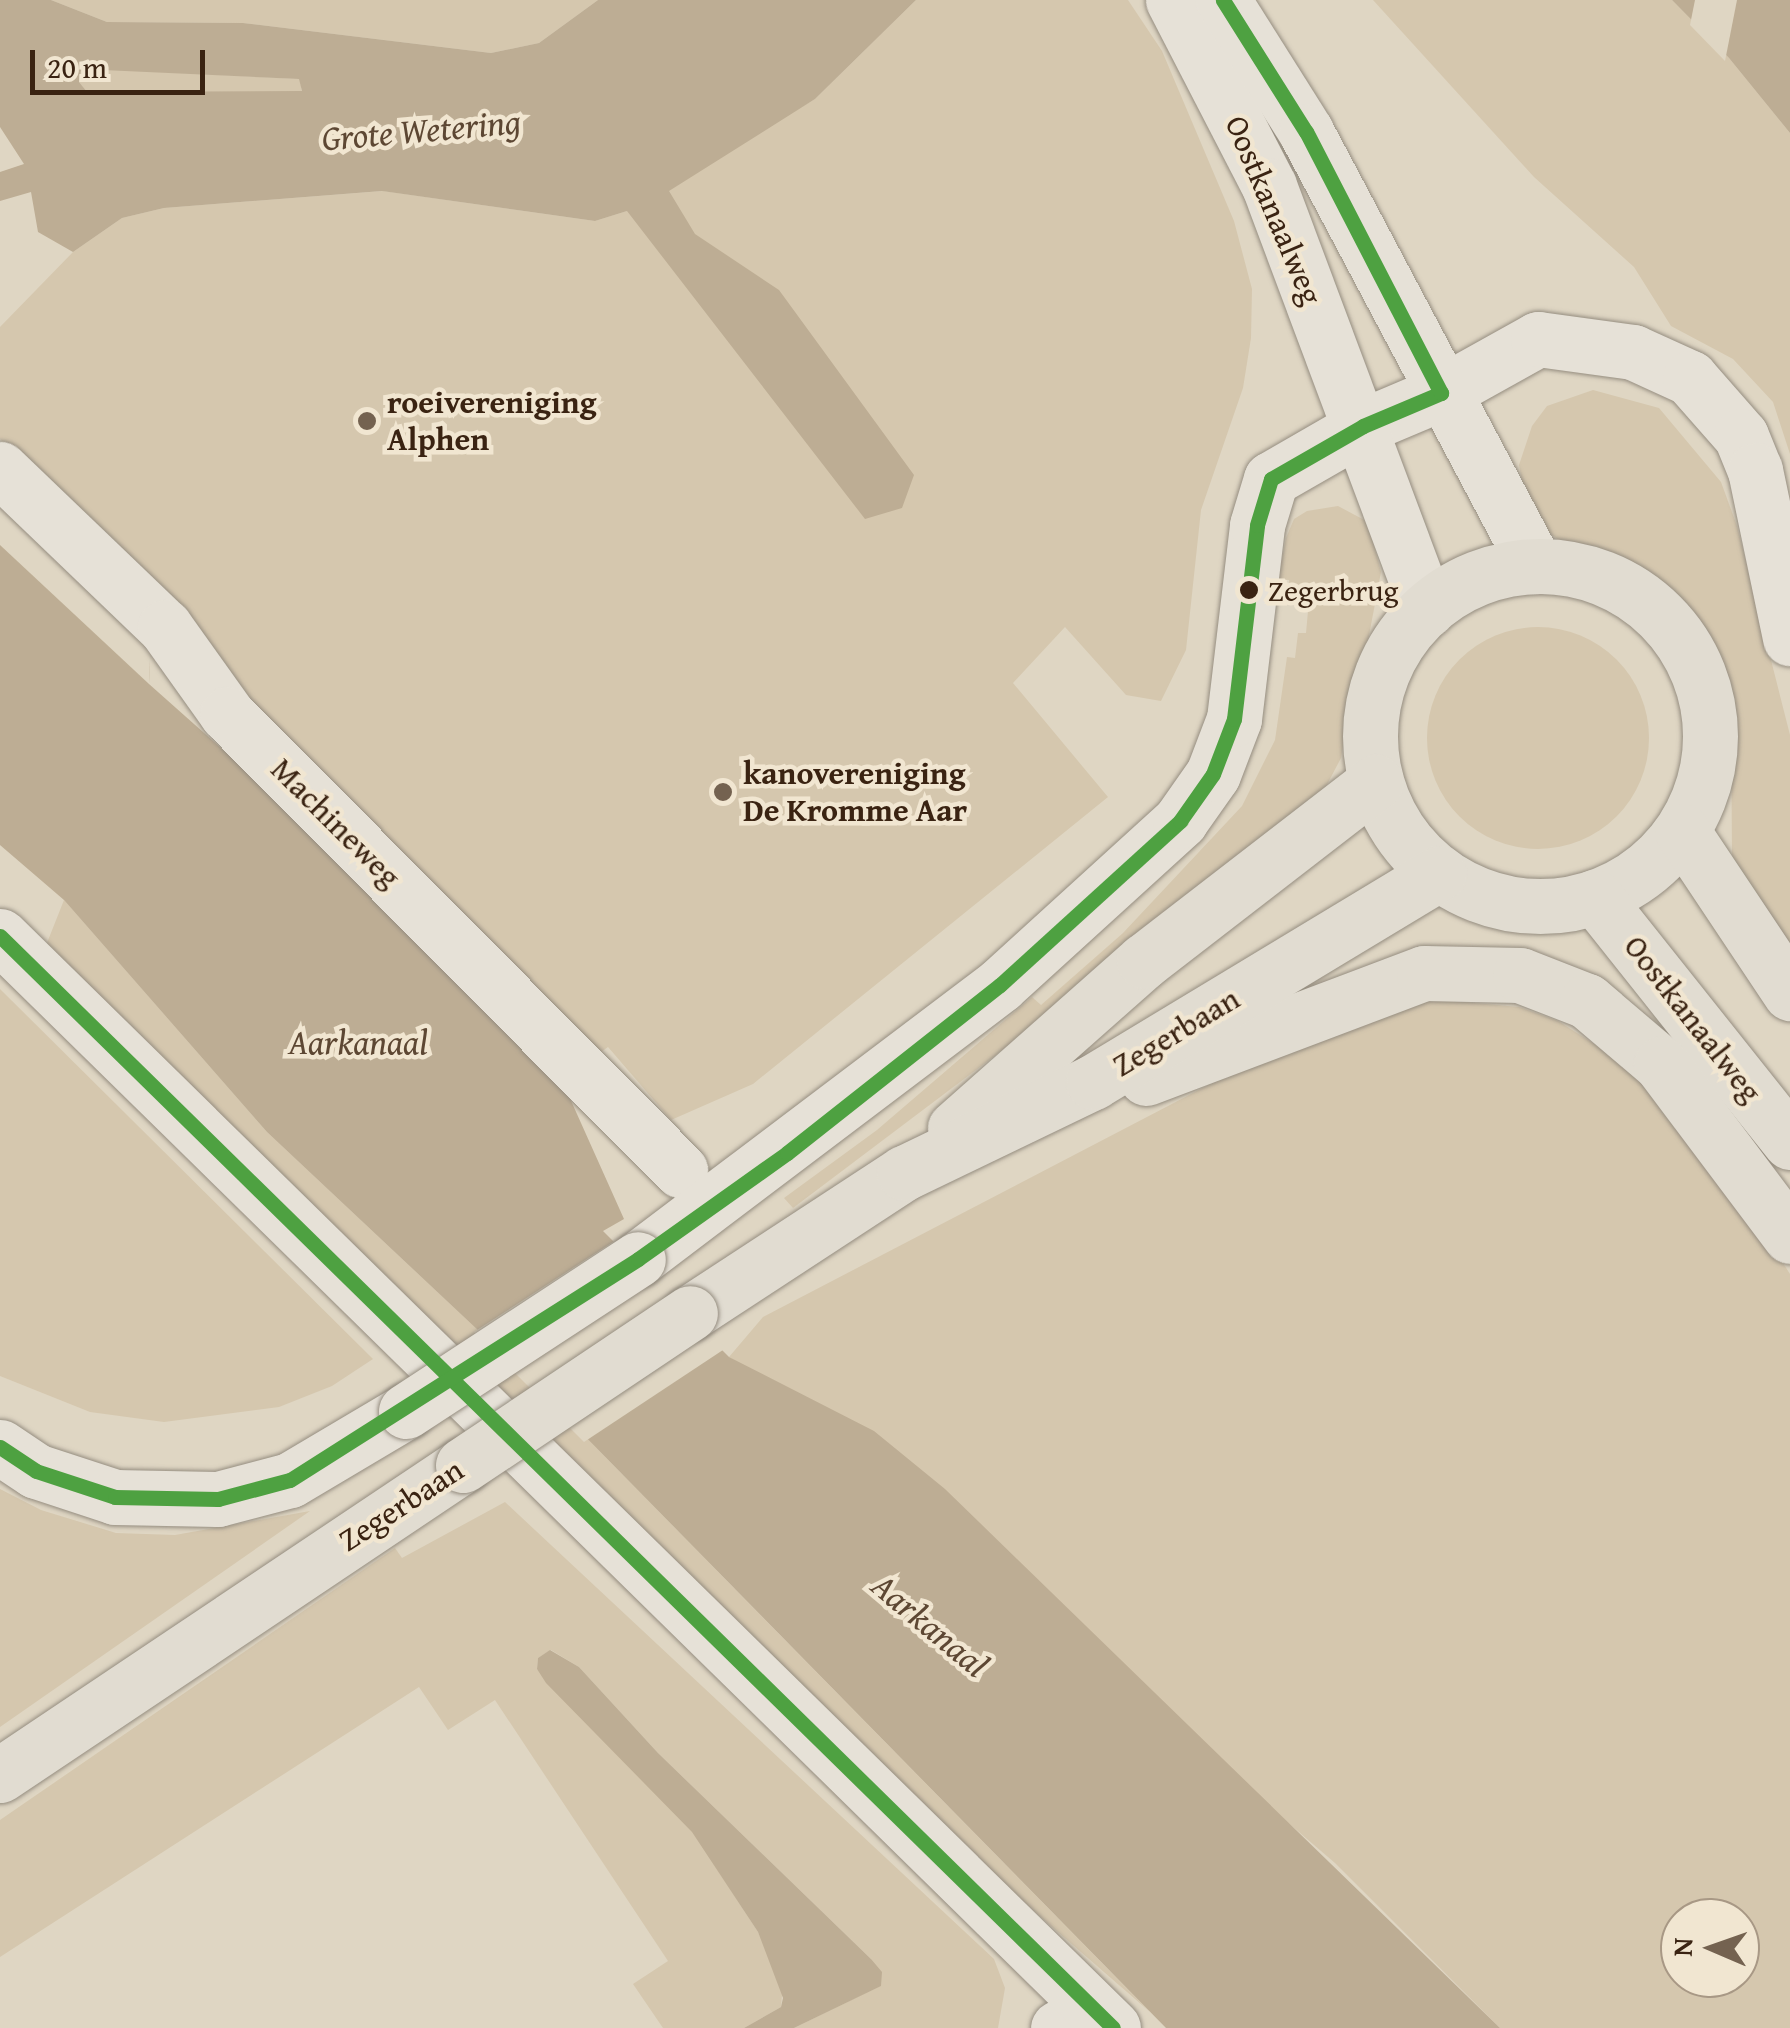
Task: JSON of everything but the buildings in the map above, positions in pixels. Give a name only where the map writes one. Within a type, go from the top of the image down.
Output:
[{"type":"main road","points":[[1536,566],[1613,582],[1656,612],[1689,654],[1706,704],[1709,757],[1682,831],[1652,864],[1595,898],[1514,905],[1439,874],[1399,833],[1376,782],[1370,735],[1376,688],[1396,645],[1427,608],[1478,577],[1536,566]]},
{"type":"main road","name":"Zegerbaan","points":[[904,1173],[1144,961],[1376,782]]},
{"type":"main road","points":[[1682,831],[1790,993]]},
{"type":"main road","name":"Zegerbaan","points":[[0,1775],[904,1173],[1093,1082],[1439,874]]},
{"type":"main road","name":"Oostkanaalweg","points":[[1595,898],[1790,1142]]},
{"type":"main road","points":[[1093,1082],[1158,1077],[1424,972],[1520,975],[1587,1000],[1661,1064],[1790,1236]]},
{"type":"street","name":"Oostkanaalweg","points":[[1173,0],[1268,186],[1363,426],[1427,608]]},
{"type":"street","name":"Oostkanaalweg","points":[[1223,0],[1306,132],[1536,566]]},
{"type":"street","points":[[0,1447],[36,1471],[115,1497],[218,1499],[290,1480],[638,1260],[1000,985],[1180,820],[1213,774],[1234,719],[1257,524],[1271,479],[1363,426],[1441,393],[1538,339],[1633,352],[1690,378],[1741,436],[1755,470],[1790,638]]},
{"type":"street","name":"Machineweg","points":[[0,468],[165,627],[227,714],[680,1170]]},
{"type":"street","points":[[0,936],[1088,2022]]},
{"type":"shaded area","points":[[51,0],[598,0],[539,43],[491,53],[243,23],[107,22]]},
{"type":"shaded area","points":[[916,0],[1128,0],[1162,51],[1234,221],[1252,289],[1251,338],[1243,388],[1201,510],[1186,650],[1161,701],[1126,695],[1065,627],[1013,683],[1108,797],[753,1084],[671,1120],[608,1047],[594,1057],[239,701],[188,626],[0,439],[0,327],[73,252],[122,218],[164,208],[383,191],[595,221],[627,211],[815,99]]},
{"type":"shaded area","points":[[1373,0],[1672,0],[1729,58],[1790,133],[1790,454],[1773,402],[1733,359],[1671,326],[1634,267],[1534,177]]},
{"type":"shaded area","points":[[81,68],[300,79],[302,92],[86,92],[79,82]]},
{"type":"shaded area","points":[[1593,390],[1659,408],[1721,482],[1737,526],[1790,735],[1790,963],[1740,883],[1732,855],[1731,712],[1711,651],[1673,599],[1623,564],[1559,540],[1544,529],[1524,492],[1519,465],[1532,426],[1547,406]]},
{"type":"shaded area","points":[[1338,506],[1368,522],[1381,572],[1367,646],[1354,674],[1341,758],[1321,796],[1049,1015],[793,1208],[784,1198],[877,1130],[1032,997],[1041,1005],[1123,933],[1242,806],[1275,740],[1287,657],[1295,658],[1298,633],[1306,633],[1309,600],[1289,597],[1289,580],[1278,579],[1286,538],[1294,519],[1307,511]]},
{"type":"shaded area","points":[[1538,627],[1580,635],[1616,660],[1641,696],[1649,738],[1641,780],[1616,816],[1580,841],[1538,849],[1496,841],[1460,816],[1435,780],[1427,738],[1435,696],[1460,660],[1496,635]]},
{"type":"shaded area","points":[[64,900],[267,1132],[514,1364],[1150,2012],[850,1751],[43,953]]},
{"type":"shaded area","points":[[0,989],[373,1359],[332,1386],[279,1407],[164,1422],[90,1412],[0,1376]]},
{"type":"shaded area","points":[[1430,999],[1519,1007],[1558,1021],[1621,1061],[1736,1190],[1790,1274],[1790,2028],[1500,2028],[1335,1863],[783,1390],[729,1357],[763,1317],[1239,1069]]},
{"type":"shaded area","points":[[0,1489],[41,1510],[116,1533],[175,1535],[310,1511],[0,1727]]},
{"type":"shaded area","points":[[505,1502],[994,1959],[1005,1988],[998,2028],[794,2028],[880,1986],[871,1959],[658,1753],[579,1667],[551,1650],[538,1658],[537,1669],[693,1832],[758,1932],[783,1984],[781,2007],[744,2028],[663,2028],[633,1984],[668,1961],[495,1700],[448,1730],[419,1687],[0,1957],[0,1820],[395,1548],[402,1558]]},
{"type":"water","name":"Grote Wetering","points":[[0,0],[51,0],[107,22],[243,23],[491,53],[539,43],[598,0],[916,0],[815,99],[669,191],[695,234],[779,290],[914,475],[902,508],[865,519],[627,211],[595,221],[382,191],[164,208],[122,218],[73,252],[38,232],[31,192],[0,201],[0,172],[24,164],[0,127]],"holes":[[[81,69],[299,79],[302,91],[87,92],[79,82]]]},
{"type":"water","points":[[1672,0],[1790,0],[1790,133],[1729,58]]},
{"type":"water","name":"Aarkanaal","points":[[0,494],[151,636],[149,684],[446,948],[568,1094],[624,1219],[603,1231],[729,1357],[874,1431],[945,1489],[1500,2028],[1166,2028],[514,1364],[267,1132],[64,900],[0,845]]},
{"type":"water","points":[[550,1650],[579,1667],[658,1753],[871,1959],[882,1972],[881,1986],[794,2028],[744,2028],[781,2007],[783,1998],[758,1932],[692,1832],[546,1683],[537,1669],[538,1658]]},
{"type":"pier","points":[[1695,0],[1737,0],[1725,61],[1690,25]]},
{"type":"pier","points":[[0,494],[151,636],[149,684],[0,545]]},
{"type":"pier","points":[[616,1240],[726,1348],[584,1442],[474,1332]]},
{"type":"transit line","points":[[0,1447],[36,1471],[115,1497],[218,1499],[290,1480],[638,1259],[787,1153],[1000,985],[1180,821],[1213,774],[1234,719],[1257,525],[1271,479],[1363,426],[1441,393],[1306,132],[1223,0]]},
{"type":"transit line","points":[[0,936],[1113,2028]]},
{"type":"place","name":"roeivereniging Alphen","points":[[367,421]]},
{"type":"place","name":"Zegerbrug","points":[[1249,590]]},
{"type":"place","name":"kanovereniging De Kromme Aar","points":[[723,792]]}]
